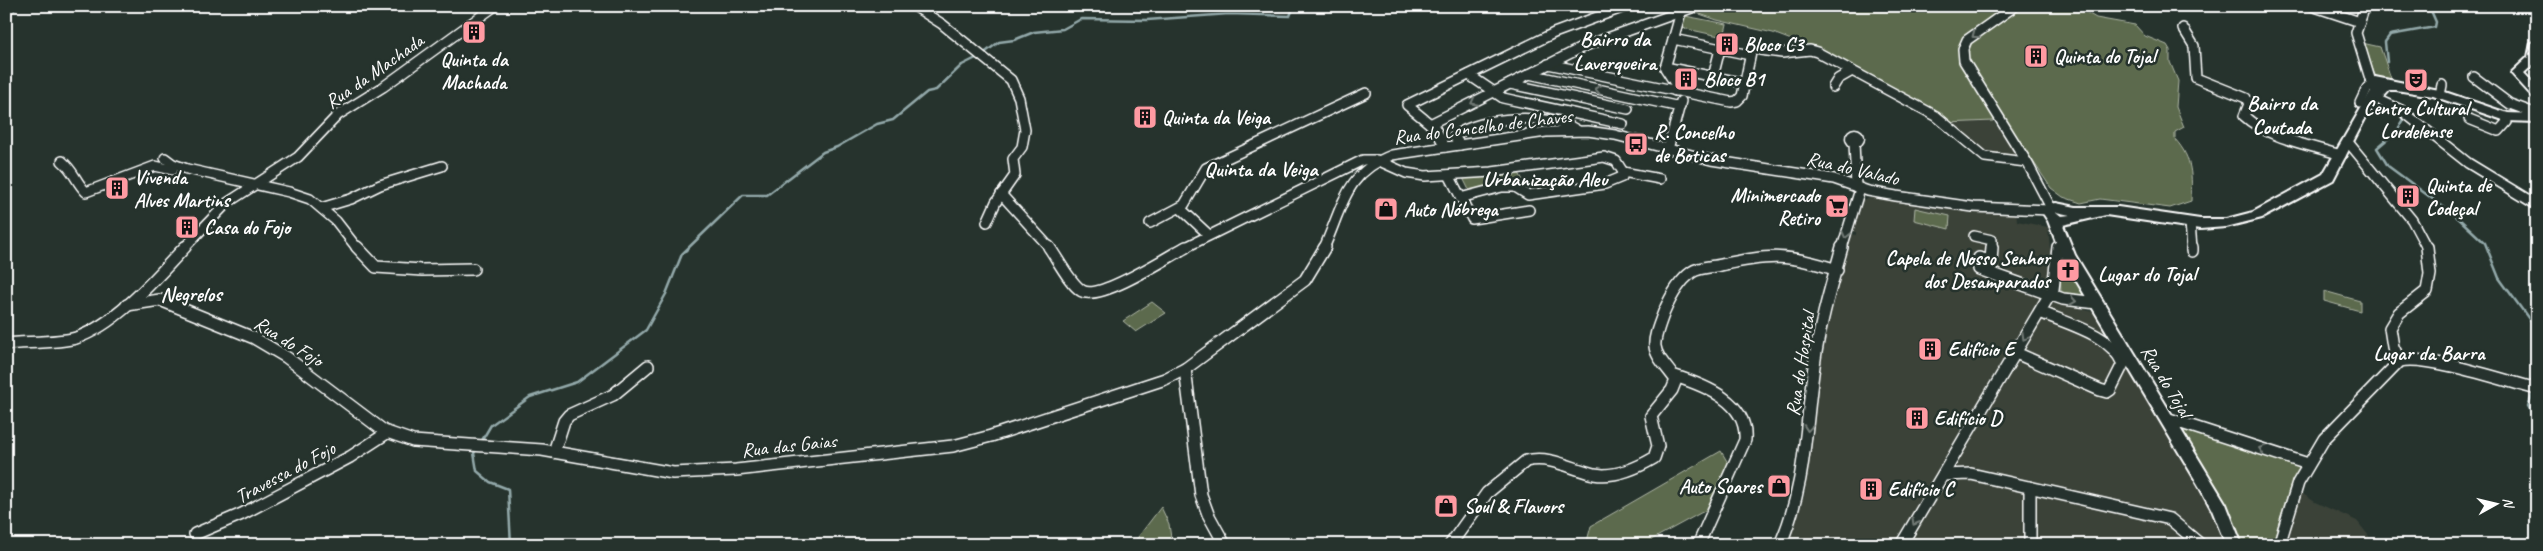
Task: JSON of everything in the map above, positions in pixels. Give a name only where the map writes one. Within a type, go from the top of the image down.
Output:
[{"type":"main road","points":[[2536,49],[2528,64],[2517,73],[2537,94]]},
{"type":"main road","points":[[2062,240],[2059,214],[2118,211],[2190,223],[2219,224],[2257,215],[2325,179],[2332,172],[2356,125],[2380,85],[2416,90],[2441,90],[2506,117],[2537,118]]},
{"type":"main road","name":"Rua do Tojal","points":[[2062,240],[2068,255],[2213,496],[2234,545]]},
{"type":"street","name":"Rua da Machada","points":[[6,344],[75,338],[89,332],[127,305],[148,287],[221,208],[278,171],[303,152],[338,115],[375,93],[495,6]]},
{"type":"street","points":[[914,6],[938,21],[1013,80],[1022,104],[1023,145],[1013,159],[1015,175],[1000,194],[988,222]]},
{"type":"street","points":[[1445,147],[1436,130],[1407,105],[1554,33],[1627,6]]},
{"type":"street","points":[[1430,124],[1597,41],[1697,6]]},
{"type":"street","points":[[2015,6],[1968,40],[1963,56],[1968,70],[2059,214]]},
{"type":"street","points":[[2312,6],[2360,22]]},
{"type":"street","points":[[2368,7],[2356,33],[2380,85],[2399,107],[2470,164],[2509,185],[2537,205]]},
{"type":"street","points":[[1668,149],[1680,106],[1679,92],[1665,67],[1681,12]]},
{"type":"street","points":[[2183,28],[2192,37],[2197,55],[2196,78],[2246,98],[2249,104],[2244,115],[2247,120],[2268,130],[2342,155]]},
{"type":"street","points":[[1673,40],[1720,49],[1786,53],[1813,51],[1936,116],[1985,157],[2026,162]]},
{"type":"street","points":[[1713,77],[1720,49]]},
{"type":"street","points":[[1548,64],[1734,102],[1742,96],[1754,51]]},
{"type":"street","points":[[1665,67],[1745,83]]},
{"type":"street","points":[[1833,87],[1839,78],[1852,71]]},
{"type":"street","points":[[1529,74],[1680,106]]},
{"type":"street","points":[[1469,75],[1505,98],[1623,124]]},
{"type":"street","points":[[2474,77],[2508,103],[2537,114]]},
{"type":"street","points":[[1510,84],[1628,109]]},
{"type":"street","points":[[2360,103],[2367,88],[2380,85]]},
{"type":"street","points":[[1150,223],[1180,208],[1190,197],[1200,174],[1206,168],[1366,93]]},
{"type":"street","points":[[1620,137],[1631,96]]},
{"type":"street","points":[[2469,119],[2499,131],[2503,130],[2506,124],[2506,117]]},
{"type":"street","points":[[1460,145],[1454,135],[1463,129],[1525,119],[1543,118],[1562,121],[1578,130]]},
{"type":"street","name":"Rua do Concelho de Chaves","points":[[1370,164],[1392,155],[1546,132],[1578,130],[1620,137],[1668,149]]},
{"type":"street","points":[[1854,142],[1858,188]]},
{"type":"street","points":[[2348,142],[2416,222],[2424,241],[2431,274],[2427,291],[2403,309],[2392,321],[2389,329],[2389,339],[2400,361]]},
{"type":"street","name":"Rua do Valado","points":[[1668,149],[1721,162],[1834,179],[1858,188],[1899,197],[1969,206],[2032,209],[2059,214]]},
{"type":"street","points":[[1392,155],[1394,167]]},
{"type":"street","points":[[1000,194],[1048,245],[1074,283],[1086,292],[1097,293],[1355,163],[1394,167],[1410,174],[1449,175],[1512,170],[1600,157],[1616,160],[1623,172],[1622,177],[1618,181],[1605,184],[1528,195],[1515,187],[1502,187],[1460,198]]},
{"type":"street","points":[[165,158],[179,167],[304,197],[336,221],[365,258],[376,267],[422,270],[473,269]]},
{"type":"street","points":[[62,161],[74,172],[78,184],[86,192],[155,166],[162,166],[191,175],[210,174]]},
{"type":"street","name":"Rua das Gaias","points":[[387,433],[412,441],[554,452],[646,470],[674,473],[736,470],[932,449],[992,436],[1104,397],[1162,380],[1185,369],[1289,294],[1308,276],[1316,264],[1351,186],[1370,164]]},
{"type":"street","points":[[321,208],[351,199],[397,180],[442,166]]},
{"type":"street","points":[[1623,172],[1660,179]]},
{"type":"street","points":[[1449,175],[1472,219],[1529,210]]},
{"type":"street","name":"Rua do Hospital","points":[[1780,545],[1795,511],[1803,478],[1814,362],[1858,188]]},
{"type":"street","points":[[1180,208],[1209,235]]},
{"type":"street","points":[[2190,223],[2192,251]]},
{"type":"street","points":[[1974,236],[1992,240],[1991,261],[1979,258],[1979,269],[2069,301],[2097,304]]},
{"type":"street","points":[[1901,545],[2050,295],[2056,283],[2057,248],[2062,240]]},
{"type":"street","points":[[1698,545],[1745,440],[1747,427],[1742,415],[1718,396],[1698,384],[1674,376],[1658,359],[1654,344],[1668,302],[1690,272],[1749,258],[1774,256],[1798,258],[1837,270]]},
{"type":"street","points":[[148,287],[160,300]]},
{"type":"street","points":[[127,305],[160,300]]},
{"type":"street","name":"Rua do Fojo","points":[[160,300],[245,334],[274,350],[387,433]]},
{"type":"street","points":[[2016,352],[2100,390],[2107,392],[2110,390],[2123,364],[2119,356],[2101,339],[2040,312]]},
{"type":"street","points":[[2279,545],[2296,488],[2308,464],[2329,434],[2400,361],[2410,359],[2470,371],[2531,388]]},
{"type":"street","points":[[554,452],[564,421],[569,415],[613,395],[648,366]]},
{"type":"street","points":[[1185,369],[1201,495],[1208,514],[1225,545]]},
{"type":"street","points":[[1450,545],[1460,534],[1488,492],[1529,460],[1543,460],[1595,474],[1607,475],[1629,469],[1654,458],[1658,446],[1651,416],[1657,404],[1675,386],[1674,376]]},
{"type":"street","points":[[2166,418],[2308,464]]},
{"type":"street","name":"Travessa do Fojo","points":[[195,534],[234,520],[287,489],[343,463],[387,433]]},
{"type":"street","points":[[1943,475],[1967,473],[2170,519],[2201,545]]},
{"type":"street","points":[[2030,487],[2030,545]]},
{"type":"shaded area","points":[[1993,121],[2004,136],[2007,136],[2010,142],[2009,145],[2014,148],[2022,160],[1986,157],[1946,123]]},
{"type":"shaded area","points":[[1876,197],[2016,209],[2017,221],[2048,227],[2055,300],[2096,313],[2210,496],[2229,545],[1785,545],[1796,522],[1805,492],[1820,359],[1850,234],[1856,235],[1856,232],[1850,231],[1861,200]]},
{"type":"shaded area","points":[[2300,492],[2315,502],[2357,521],[2369,536],[2369,545],[2286,545]]},
{"type":"green space","points":[[1707,6],[2009,6],[1961,44],[1959,57],[1995,118],[1993,121],[1946,123],[1815,49],[1773,33],[1717,20],[1691,11]]},
{"type":"green space","points":[[2022,6],[2076,6],[2096,18],[2135,25],[2145,36],[2167,45],[2170,50],[2170,62],[2178,81],[2176,107],[2184,127],[2175,132],[2175,139],[2181,146],[2190,168],[2191,201],[2170,208],[2100,199],[2081,203],[2063,197],[2051,188],[1971,69],[1968,54],[1972,42]]},
{"type":"green space","points":[[1685,16],[1727,24],[1724,37],[1682,28]]},
{"type":"green space","points":[[2362,43],[2380,47],[2393,84],[2375,75]]},
{"type":"green space","points":[[1519,173],[1525,184],[1504,182],[1470,192],[1463,178]]},
{"type":"green space","points":[[1915,208],[1950,216],[1949,229],[1914,220]]},
{"type":"green space","points":[[2060,264],[2071,265],[2086,296],[2061,293]]},
{"type":"green space","points":[[2324,291],[2360,301],[2360,311],[2324,301]]},
{"type":"green space","points":[[1152,302],[1166,313],[1136,332],[1123,321]]},
{"type":"green space","points":[[2178,425],[2302,465],[2290,487],[2272,545],[2243,545],[2220,492]]},
{"type":"green space","points":[[1721,451],[1728,463],[1706,510],[1651,540],[1649,545],[1586,545],[1591,526]]},
{"type":"green space","points":[[1161,507],[1169,524],[1172,545],[1132,545]]},
{"type":"waterway","points":[[6,16],[19,6]]},
{"type":"waterway","points":[[983,54],[999,42],[1014,40],[1034,32],[1063,29],[1081,19],[1147,20],[1229,14],[1290,16],[1294,6]]},
{"type":"waterway","points":[[2387,62],[2385,42],[2390,35],[2435,27],[2436,22],[2429,6]]},
{"type":"waterway","points":[[481,442],[491,425],[530,397],[577,382],[646,330],[666,294],[682,254],[743,195],[767,195],[823,152],[837,147],[877,124],[893,120],[927,92],[936,90],[962,65],[978,57]]},
{"type":"waterway","points":[[2406,116],[2397,131],[2377,148],[2388,166],[2457,217],[2485,243],[2499,278],[2537,330]]},
{"type":"waterway","points":[[2534,391],[2528,406],[2537,421]]},
{"type":"waterway","points":[[477,449],[474,453],[477,471],[490,482],[508,489],[511,545]]},
{"type":"place","name":"Quinta da Machada","points":[[474,32]]},
{"type":"place","name":"Bloco C3","points":[[1727,44]]},
{"type":"place","name":"Quinta do Tojal","points":[[2036,56]]},
{"type":"place","name":"Bloco B1","points":[[1686,79]]},
{"type":"place","name":"Centro Cultural Lordelense","points":[[2416,80]]},
{"type":"place","name":"Quinta da Veiga","points":[[1145,117]]},
{"type":"place","name":"R. Concelho de Boticas","points":[[1636,144]]},
{"type":"place","name":"Vivenda Alves Martins","points":[[117,188]]},
{"type":"place","name":"Quinta de Codeçal","points":[[2408,196]]},
{"type":"place","name":"Minimercado Retiro","points":[[1837,206]]},
{"type":"place","name":"Auto Nóbrega","points":[[1386,209]]},
{"type":"place","name":"Casa do Fojo","points":[[187,227]]},
{"type":"place","name":"Capela de Nosso Senhor dos Desamparados","points":[[2068,270]]},
{"type":"place","name":"Edifício E","points":[[1930,349]]},
{"type":"place","name":"Edifício D","points":[[1917,418]]},
{"type":"place","name":"Auto Soares","points":[[1779,486]]},
{"type":"place","name":"Edifício C","points":[[1871,489]]},
{"type":"place","name":"Soul & Flavors","points":[[1446,506]]},
{"type":"district","name":"Bairro da Laverqueira","points":[[1615,51]]},
{"type":"district","name":"Bairro da Coutada","points":[[2282,115]]},
{"type":"district","name":"Quinta da Veiga","points":[[1261,169]]},
{"type":"district","name":"Urbanização Aleu","points":[[1545,179]]},
{"type":"district","name":"Lugar do Tojal","points":[[2147,274]]},
{"type":"district","name":"Negrelos","points":[[191,294]]},
{"type":"district","name":"Lugar da Barra","points":[[2429,353]]}]
